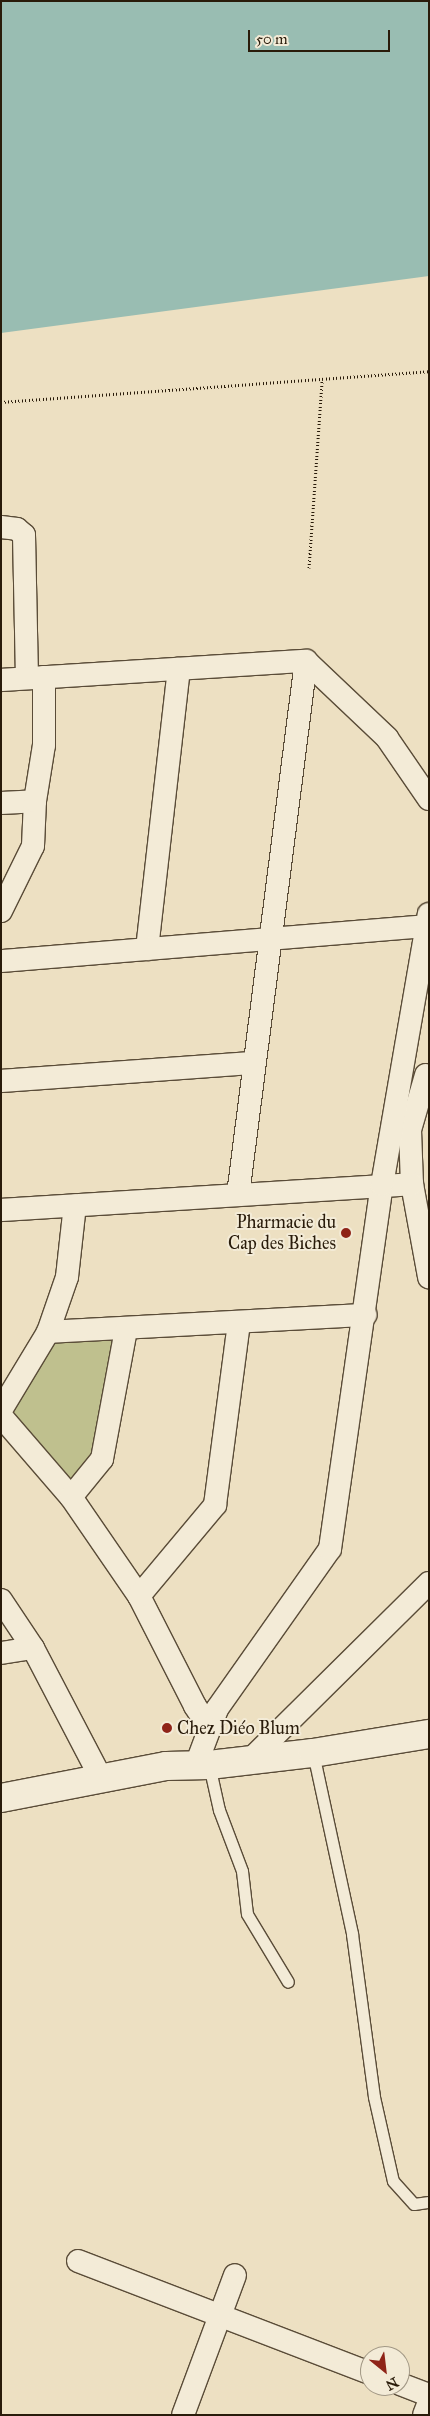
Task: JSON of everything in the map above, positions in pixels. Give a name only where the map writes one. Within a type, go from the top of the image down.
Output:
[{"type":"street","points":[[1,527],[17,529],[24,535],[36,678],[44,745],[35,801],[33,846],[1,911]]},
{"type":"street","points":[[1,680],[306,661],[387,738],[429,799]]},
{"type":"street","points":[[238,1195],[306,661]]},
{"type":"street","points":[[147,949],[179,669]]},
{"type":"street","points":[[1,802],[35,801]]},
{"type":"street","points":[[1,961],[270,938],[428,920],[382,1185],[366,1314],[330,1549],[217,1709],[209,1727],[202,1765]]},
{"type":"street","points":[[1,1081],[254,1063]]},
{"type":"street","points":[[401,1078],[427,1075],[410,1130],[412,1184],[424,1226],[429,1277]]},
{"type":"street","points":[[1,1210],[412,1184]]},
{"type":"street","points":[[1,1410],[48,1332],[68,1276],[75,1206]]},
{"type":"street","points":[[48,1332],[126,1330],[366,1314]]},
{"type":"street","points":[[139,1596],[215,1505],[239,1323]]},
{"type":"street","points":[[72,1497],[102,1459],[126,1330]]},
{"type":"street","points":[[1,1416],[72,1497],[139,1596],[194,1706],[209,1727]]},
{"type":"street","points":[[249,1761],[429,1583]]},
{"type":"street","points":[[1,1600],[33,1648],[102,1780]]},
{"type":"street","points":[[1,1653],[33,1648]]},
{"type":"street","points":[[1,1798],[102,1780],[166,1766],[249,1761],[313,1753],[429,1734]]},
{"type":"street","points":[[78,2261],[360,2369]]},
{"type":"street","points":[[183,2415],[235,2275]]},
{"type":"street","points":[[410,2388],[429,2396]]},
{"type":"street","points":[[424,2415],[429,2402]]},
{"type":"lane","points":[[313,1753],[352,1934],[374,2097],[393,2181],[414,2204],[429,2202]]},
{"type":"lane","points":[[202,1765],[242,1871],[247,1914],[288,1982]]},
{"type":"path","points":[[1,402],[429,371]]},
{"type":"path","points":[[309,568],[322,380]]},
{"type":"green space","points":[[53,1331],[117,1331],[98,1457],[73,1493],[2,1413]]},
{"type":"water","points":[[1,1],[429,1],[429,276],[1,333]]},
{"type":"place","name":"Pharmacie du Cap des Biches","points":[[346,1233]]},
{"type":"place","name":"Chez Diéo Blum","points":[[167,1728]]}]
